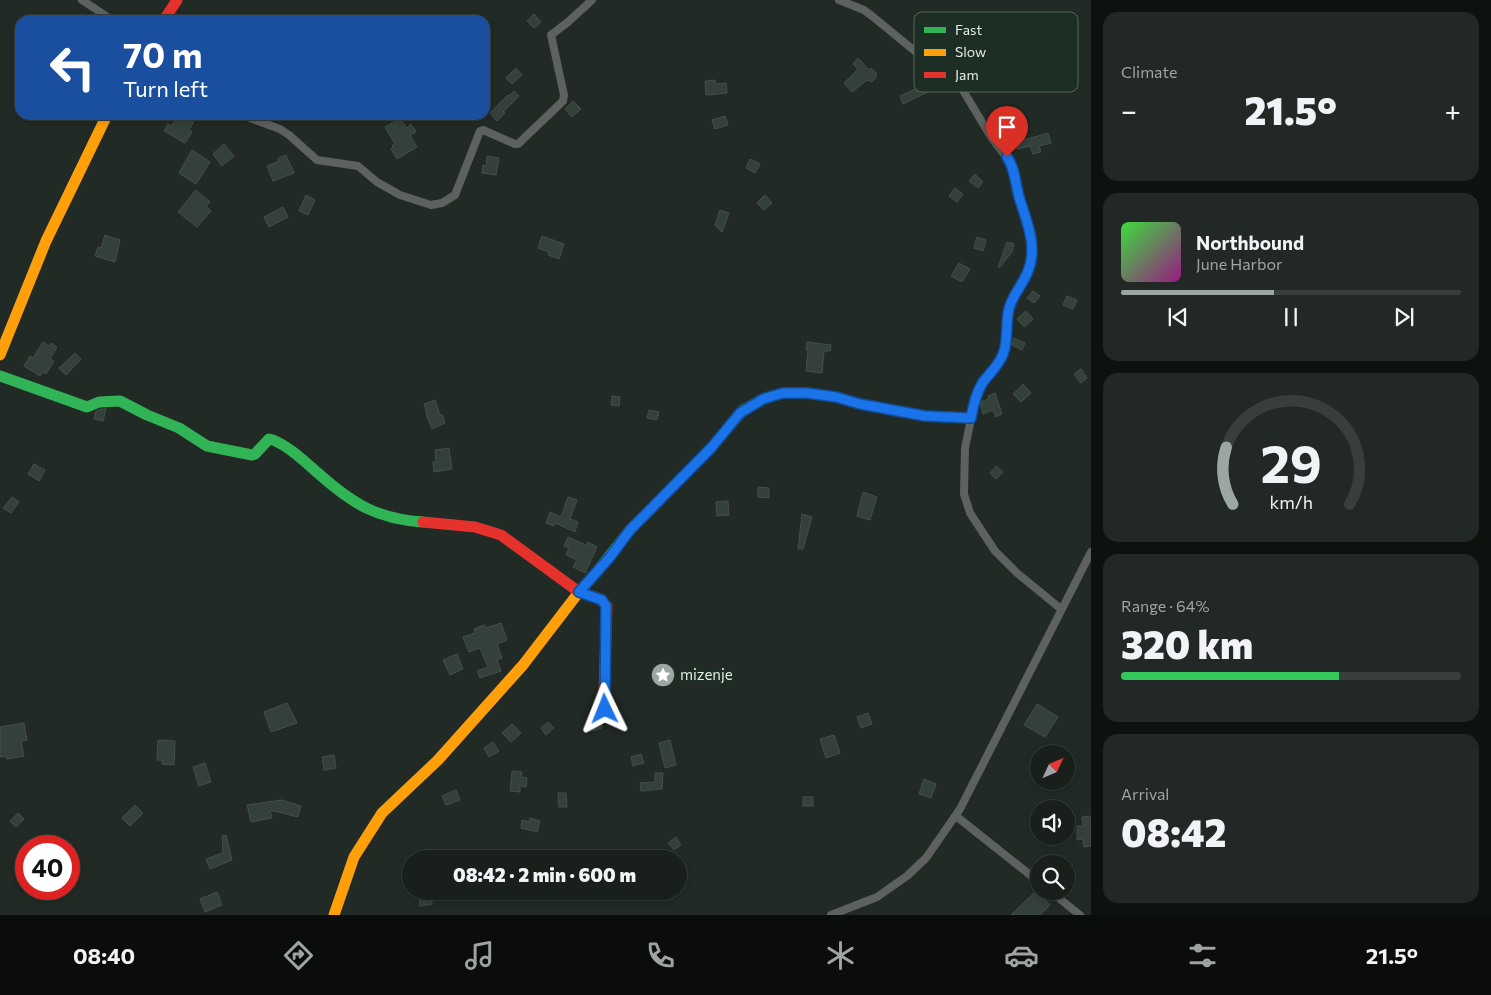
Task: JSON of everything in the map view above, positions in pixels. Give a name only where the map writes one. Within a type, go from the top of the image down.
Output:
[{"type":"main road","points":[[167,15],[177,0]]},
{"type":"main road","points":[[0,355],[46,241],[105,120]]},
{"type":"main road","points":[[0,376],[86,407],[99,402],[120,401],[179,428],[207,446],[252,455],[269,439],[274,440],[301,458],[353,503],[396,519],[456,523],[496,533],[579,592],[602,600],[606,606],[605,709]]},
{"type":"main road","points":[[334,915],[354,858],[378,817],[451,746],[523,664],[630,530],[711,448],[740,413],[763,399],[783,393],[807,393],[836,397],[860,404],[925,416],[971,418]]},
{"type":"street","points":[[82,0],[104,15]]},
{"type":"street","points":[[256,120],[280,129],[317,160],[358,166],[377,182],[400,194],[430,205],[436,205],[455,195],[480,131],[483,130],[518,144],[563,101],[564,95],[551,36],[592,0]]},
{"type":"street","points":[[839,0],[864,10],[914,50]]},
{"type":"street","points":[[965,92],[1014,170],[1020,200],[1030,233],[1032,255],[1029,271],[1010,302],[1006,321],[1006,346],[1003,355],[976,395],[965,448],[964,494],[970,513],[995,551],[1004,561],[1061,609]]},
{"type":"street","points":[[831,915],[877,897],[907,876],[926,858],[956,816],[1091,552]]},
{"type":"street","points":[[956,816],[1030,875]]},
{"type":"street","points":[[1061,900],[1080,915]]},
{"type":"building","points":[[534,14],[541,22],[534,28],[527,21]]},
{"type":"building","points":[[858,58],[869,70],[871,68],[877,74],[872,82],[867,80],[852,92],[844,83],[858,69],[853,64]]},
{"type":"building","points":[[516,68],[522,75],[512,84],[506,78]]},
{"type":"building","points":[[715,80],[716,84],[726,83],[727,93],[706,95],[705,81]]},
{"type":"building","points":[[914,89],[914,92],[928,92],[903,104],[900,96]]},
{"type":"building","points":[[514,91],[519,96],[497,121],[490,113]]},
{"type":"building","points":[[573,101],[581,109],[572,117],[565,109]]},
{"type":"building","points":[[725,116],[728,125],[715,129],[712,120]]},
{"type":"building","points":[[175,120],[194,120],[189,130],[192,132],[185,143],[164,131],[168,124],[172,126]]},
{"type":"building","points":[[398,120],[401,120],[407,128],[411,124],[416,132],[410,135],[417,147],[397,159],[391,149],[395,144],[385,127]]},
{"type":"building","points":[[1048,133],[1051,143],[1039,146],[1041,152],[1033,154],[1030,146],[1017,149],[1014,139],[1023,137],[1024,140]]},
{"type":"building","points":[[224,144],[234,156],[222,166],[213,154]]},
{"type":"building","points":[[192,150],[210,162],[196,184],[179,173]]},
{"type":"building","points":[[286,155],[294,173],[273,181],[267,166],[279,161],[278,158]]},
{"type":"building","points":[[487,156],[499,158],[496,175],[482,173],[483,165],[486,166]]},
{"type":"building","points":[[750,159],[760,164],[755,173],[746,168]]},
{"type":"building","points":[[975,174],[983,182],[978,188],[969,181]]},
{"type":"building","points":[[955,188],[963,194],[957,202],[949,196]]},
{"type":"building","points":[[196,190],[210,202],[206,206],[211,211],[197,227],[178,212]]},
{"type":"building","points":[[306,195],[315,200],[308,215],[299,211]]},
{"type":"building","points":[[765,195],[772,203],[764,210],[757,203]]},
{"type":"building","points":[[283,207],[288,217],[269,227],[264,217]]},
{"type":"building","points":[[720,210],[729,213],[722,232],[715,225]]},
{"type":"building","points":[[105,235],[120,240],[115,262],[95,256],[98,247],[101,248]]},
{"type":"building","points":[[542,236],[564,244],[559,259],[548,255],[549,252],[538,248]]},
{"type":"building","points":[[977,237],[986,240],[983,251],[974,248]]},
{"type":"building","points":[[1007,242],[1014,244],[1012,252],[999,268],[998,267]]},
{"type":"building","points":[[959,263],[970,269],[962,282],[951,276]]},
{"type":"building","points":[[1033,291],[1040,296],[1034,303],[1027,298]]},
{"type":"building","points":[[1067,296],[1077,300],[1073,309],[1063,305]]},
{"type":"building","points":[[1026,311],[1033,319],[1024,327],[1017,319]]},
{"type":"building","points":[[1014,338],[1025,343],[1022,350],[1012,345]]},
{"type":"building","points":[[43,342],[49,346],[51,343],[57,347],[50,359],[54,361],[46,374],[43,372],[40,376],[24,366],[30,356],[33,358]]},
{"type":"building","points":[[807,342],[831,345],[830,351],[824,351],[822,373],[806,371]]},
{"type":"building","points":[[75,353],[81,359],[66,375],[59,368]]},
{"type":"building","points":[[1081,369],[1087,378],[1081,383],[1074,374]]},
{"type":"building","points":[[1023,384],[1031,393],[1021,402],[1013,394]]},
{"type":"building","points":[[995,393],[1002,414],[996,417],[993,410],[983,414],[980,402],[989,399],[988,396]]},
{"type":"building","points":[[612,396],[620,397],[619,406],[611,405]]},
{"type":"building","points":[[435,400],[445,423],[432,429],[424,404]]},
{"type":"building","points":[[106,409],[103,421],[94,419],[96,411]]},
{"type":"building","points":[[649,410],[659,412],[657,420],[647,418]]},
{"type":"building","points":[[449,448],[452,469],[434,472],[433,462],[436,462],[435,450]]},
{"type":"building","points":[[34,464],[45,470],[39,481],[28,474]]},
{"type":"building","points":[[996,466],[1003,472],[996,479],[990,473]]},
{"type":"building","points":[[758,487],[769,488],[769,498],[758,497]]},
{"type":"building","points":[[863,492],[877,497],[870,520],[857,516]]},
{"type":"building","points":[[12,497],[19,502],[11,513],[3,508]]},
{"type":"building","points":[[568,497],[577,500],[570,519],[578,522],[575,532],[555,523],[554,526],[546,523],[550,512],[561,517]]},
{"type":"building","points":[[728,501],[729,515],[717,516],[716,502]]},
{"type":"building","points":[[802,514],[812,517],[803,549],[798,549]]},
{"type":"building","points":[[568,537],[586,545],[588,542],[597,547],[585,573],[573,567],[577,560],[566,555],[569,548],[564,546]]},
{"type":"building","points":[[501,623],[507,640],[497,644],[502,658],[497,660],[501,671],[480,678],[477,671],[488,667],[480,648],[469,652],[463,637],[475,633],[474,629],[484,625],[486,628]]},
{"type":"building","points":[[457,654],[463,669],[450,675],[443,660]]},
{"type":"building","points":[[287,703],[297,723],[271,732],[264,712]]},
{"type":"building","points":[[1037,704],[1058,717],[1045,737],[1024,725]]},
{"type":"building","points":[[868,713],[872,724],[861,728],[857,717]]},
{"type":"building","points":[[600,719],[602,728],[593,731],[590,721]]},
{"type":"building","points":[[548,722],[554,728],[546,735],[541,728]]},
{"type":"building","points":[[24,723],[27,740],[21,741],[24,756],[7,759],[6,756],[0,757],[0,727]]},
{"type":"building","points":[[512,724],[521,733],[511,742],[502,733]]},
{"type":"building","points":[[834,735],[840,753],[826,758],[820,739]]},
{"type":"building","points":[[158,740],[175,741],[174,765],[162,764],[162,760],[157,760]]},
{"type":"building","points":[[670,740],[676,765],[665,768],[659,743]]},
{"type":"building","points":[[493,742],[499,751],[489,757],[484,748]]},
{"type":"building","points":[[641,754],[644,763],[633,766],[631,757]]},
{"type":"building","points":[[334,755],[336,768],[324,770],[322,757]]},
{"type":"building","points":[[205,763],[211,782],[199,786],[193,767]]},
{"type":"building","points":[[512,771],[522,772],[521,777],[527,778],[526,787],[520,786],[520,792],[510,791]]},
{"type":"building","points":[[655,773],[663,773],[662,789],[641,791],[640,783],[655,782]]},
{"type":"building","points":[[924,779],[936,784],[931,798],[919,794]]},
{"type":"building","points":[[456,790],[460,800],[446,805],[442,796]]},
{"type":"building","points":[[558,793],[566,793],[567,807],[559,807]]},
{"type":"building","points":[[803,797],[813,797],[813,806],[803,806]]},
{"type":"building","points":[[282,800],[301,806],[298,817],[270,810],[272,818],[251,822],[247,805]]},
{"type":"building","points":[[135,805],[143,813],[130,826],[122,818]]},
{"type":"building","points":[[18,813],[24,819],[16,827],[10,821]]},
{"type":"building","points":[[1091,816],[1091,846],[1084,847],[1083,839],[1077,840],[1077,826],[1083,826],[1082,817]]},
{"type":"building","points":[[530,818],[540,821],[537,832],[521,828],[522,820],[529,822]]},
{"type":"building","points":[[226,835],[232,860],[210,869],[206,859],[223,853],[222,836]]},
{"type":"building","points":[[676,837],[681,845],[674,850],[668,843]]},
{"type":"building","points":[[217,892],[222,905],[205,912],[200,899]]},
{"type":"building","points":[[1030,897],[1030,900],[1045,900],[1050,905],[1040,915],[1011,915]]},
{"type":"building","points":[[419,900],[432,900],[432,904],[420,906]]},
{"type":"traffic: fast","points":[[0,376],[87,407],[99,402],[120,401],[179,428],[207,446],[252,455],[269,439],[273,440],[303,460],[331,485],[355,502],[392,517],[423,522]]},
{"type":"traffic: fast","points":[[596,573],[630,530],[711,448],[743,410],[763,399],[783,393],[807,393],[836,397],[860,404],[925,416],[971,418]]},
{"type":"traffic: slow","points":[[0,355],[46,241],[105,120]]},
{"type":"traffic: slow","points":[[334,915],[354,857],[382,813],[438,760],[523,665],[579,592],[596,573]]},
{"type":"traffic: jam","points":[[167,15],[177,0]]},
{"type":"traffic: jam","points":[[423,522],[475,527],[501,535],[579,592],[598,598],[607,606],[605,709]]},
{"type":"place","name":"mizenje","points":[[663,675]]},
{"type":"route","points":[[605,709],[606,606],[602,600],[579,592],[610,557],[630,530],[711,448],[743,410],[763,399],[783,393],[807,393],[836,397],[860,404],[925,416],[971,418],[976,395],[1003,355],[1006,346],[1006,321],[1010,302],[1029,271],[1032,255],[1030,233],[1020,200],[1014,170],[1007,157]]}]
